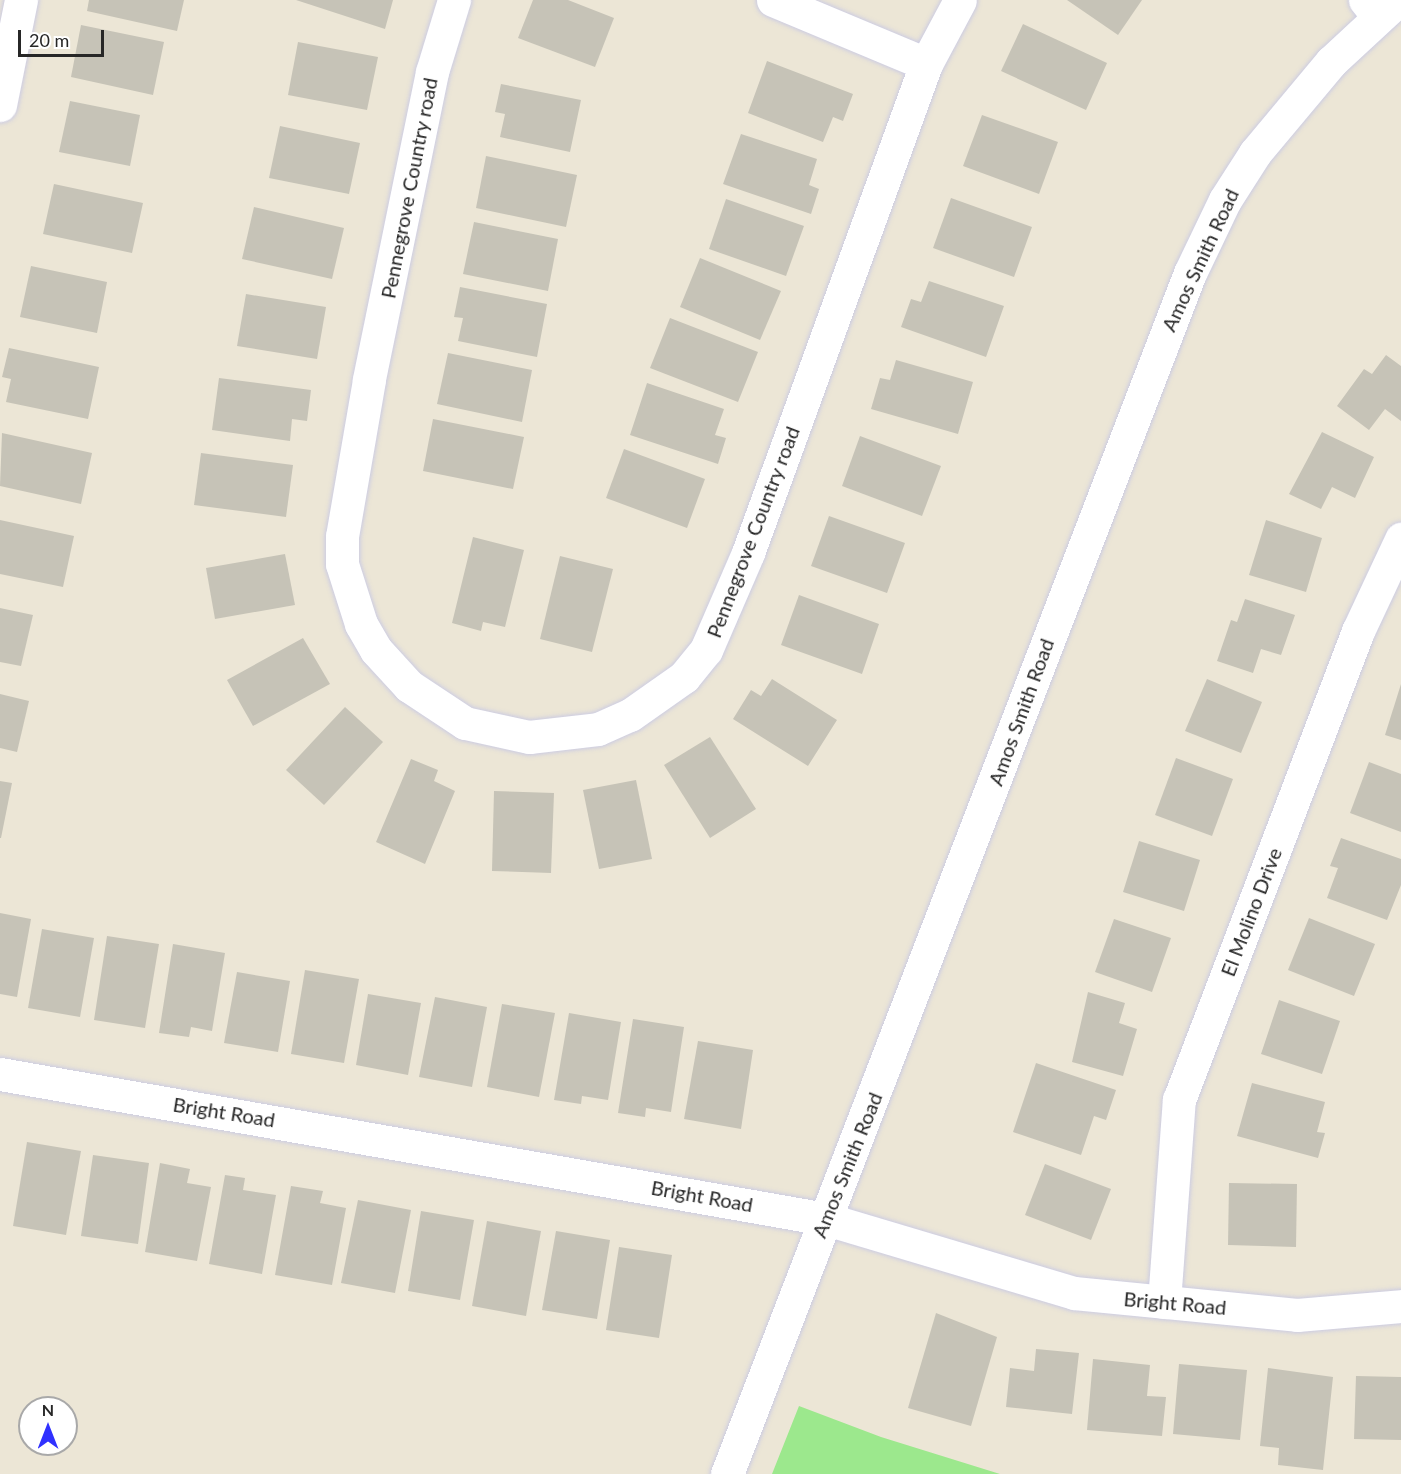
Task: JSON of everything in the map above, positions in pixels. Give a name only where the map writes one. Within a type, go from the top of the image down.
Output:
[{"type":"street","points":[[0,105],[21,0]]},
{"type":"street","name":"Pennegrove Country road","points":[[454,0],[434,62],[369,380],[342,536],[342,564],[361,624],[376,650],[409,686],[465,723],[529,737],[598,729],[630,715],[684,677],[706,650],[748,553],[926,64],[960,0]]},
{"type":"street","points":[[773,0],[926,64]]},
{"type":"street","name":"Amos Smith Road","points":[[727,1474],[1190,273],[1225,200],[1255,153],[1293,104],[1380,5]]},
{"type":"street","name":"El Molino Drive","points":[[1164,1302],[1179,1100],[1358,631],[1401,538]]},
{"type":"street","name":"Bright Road","points":[[0,1074],[826,1219],[1074,1293],[1297,1315],[1401,1306]]},
{"type":"green space","points":[[799,1406],[881,1437],[1000,1474],[772,1474]]},
{"type":"building","points":[[89,0],[184,0],[177,31],[87,11]]},
{"type":"building","points":[[296,0],[393,0],[385,29]]},
{"type":"building","points":[[533,0],[568,0],[614,18],[595,67],[518,38]]},
{"type":"building","points":[[1067,0],[1142,0],[1118,35]]},
{"type":"building","points":[[1023,24],[1107,63],[1086,110],[1001,71]]},
{"type":"building","points":[[81,25],[164,42],[153,95],[71,77]]},
{"type":"building","points":[[298,42],[378,57],[367,110],[288,95]]},
{"type":"building","points":[[767,61],[853,94],[843,121],[833,117],[823,142],[748,113]]},
{"type":"building","points":[[501,84],[581,100],[570,152],[500,137],[505,114],[495,112]]},
{"type":"building","points":[[70,101],[140,115],[130,166],[59,152]]},
{"type":"building","points":[[982,115],[1058,142],[1039,194],[963,166]]},
{"type":"building","points":[[280,126],[360,143],[349,194],[269,178]]},
{"type":"building","points":[[741,134],[817,159],[809,185],[819,189],[811,214],[723,184]]},
{"type":"building","points":[[486,156],[577,175],[566,227],[476,208]]},
{"type":"building","points":[[54,184],[143,203],[132,253],[43,234]]},
{"type":"building","points":[[951,198],[1032,227],[1014,277],[933,248]]},
{"type":"building","points":[[726,199],[804,226],[786,276],[709,249]]},
{"type":"building","points":[[254,207],[344,228],[332,279],[242,259]]},
{"type":"building","points":[[474,222],[558,239],[548,291],[463,274]]},
{"type":"building","points":[[700,258],[781,291],[760,340],[680,307]]},
{"type":"building","points":[[31,266],[107,282],[97,333],[20,317]]},
{"type":"building","points":[[929,281],[1004,306],[986,357],[901,327],[911,299],[921,302]]},
{"type":"building","points":[[460,287],[547,304],[537,357],[458,341],[463,318],[454,317]]},
{"type":"building","points":[[246,294],[326,307],[317,359],[237,346]]},
{"type":"building","points":[[670,318],[758,352],[738,402],[650,368]]},
{"type":"building","points":[[9,348],[99,367],[88,419],[6,402],[11,379],[2,377]]},
{"type":"building","points":[[448,353],[532,370],[522,422],[437,404]]},
{"type":"building","points":[[1386,355],[1401,366],[1401,421],[1385,409],[1369,430],[1337,406],[1364,369],[1372,374]]},
{"type":"building","points":[[896,360],[973,382],[958,434],[871,409],[880,378],[890,380]]},
{"type":"building","points":[[219,378],[311,390],[307,421],[292,419],[290,441],[212,430]]},
{"type":"building","points":[[647,383],[724,409],[715,435],[726,438],[718,464],[630,435]]},
{"type":"building","points":[[433,419],[524,437],[513,489],[423,471]]},
{"type":"building","points":[[1322,432],[1374,457],[1355,498],[1332,487],[1321,509],[1289,494]]},
{"type":"building","points":[[2,433],[92,453],[81,504],[0,486]]},
{"type":"building","points":[[860,436],[941,466],[922,516],[842,486]]},
{"type":"building","points":[[624,449],[705,479],[687,528],[606,498]]},
{"type":"building","points":[[201,453],[293,465],[286,517],[194,505]]},
{"type":"building","points":[[829,516],[905,543],[887,593],[811,566]]},
{"type":"building","points":[[0,520],[74,536],[63,587],[0,574]]},
{"type":"building","points":[[1266,520],[1322,538],[1306,592],[1249,575]]},
{"type":"building","points":[[473,537],[524,550],[505,627],[483,622],[481,631],[452,623]]},
{"type":"building","points":[[285,554],[295,605],[215,619],[206,568]]},
{"type":"building","points":[[560,556],[613,569],[592,652],[540,639]]},
{"type":"building","points":[[799,595],[879,624],[862,674],[781,645]]},
{"type":"building","points":[[1245,599],[1295,615],[1281,655],[1261,649],[1253,673],[1217,661],[1231,620],[1237,622]]},
{"type":"building","points":[[0,608],[33,615],[21,666],[0,662]]},
{"type":"building","points":[[303,638],[330,684],[253,726],[227,680]]},
{"type":"building","points":[[772,679],[837,720],[808,766],[733,719],[751,690],[761,696]]},
{"type":"building","points":[[1207,679],[1262,702],[1241,753],[1185,731]]},
{"type":"building","points":[[1401,684],[1401,740],[1385,735]]},
{"type":"building","points":[[0,694],[29,701],[17,752],[0,748]]},
{"type":"building","points":[[345,707],[383,742],[324,805],[286,770]]},
{"type":"building","points":[[710,737],[756,809],[710,838],[664,765]]},
{"type":"building","points":[[1176,758],[1233,779],[1212,836],[1155,815]]},
{"type":"building","points":[[411,759],[438,770],[434,781],[455,791],[425,864],[376,842]]},
{"type":"building","points":[[1369,762],[1401,774],[1401,832],[1350,813]]},
{"type":"building","points":[[636,780],[652,859],[599,869],[583,790]]},
{"type":"building","points":[[0,781],[12,783],[1,838],[0,838]]},
{"type":"building","points":[[494,791],[554,793],[551,873],[492,871]]},
{"type":"building","points":[[1341,838],[1401,859],[1401,885],[1387,920],[1327,898],[1338,868],[1330,866]]},
{"type":"building","points":[[1139,841],[1200,860],[1184,911],[1123,892]]},
{"type":"building","points":[[0,913],[31,919],[17,997],[0,994]]},
{"type":"building","points":[[1309,918],[1375,944],[1354,996],[1288,970]]},
{"type":"building","points":[[1114,919],[1171,938],[1152,992],[1095,972]]},
{"type":"building","points":[[42,929],[94,938],[80,1017],[28,1008]]},
{"type":"building","points":[[107,936],[159,944],[145,1028],[94,1020]]},
{"type":"building","points":[[173,944],[225,953],[212,1031],[191,1027],[189,1037],[159,1033]]},
{"type":"building","points":[[305,970],[359,979],[344,1063],[291,1054]]},
{"type":"building","points":[[237,972],[290,981],[278,1052],[224,1043]]},
{"type":"building","points":[[1088,992],[1125,1003],[1119,1023],[1137,1029],[1123,1076],[1072,1062]]},
{"type":"building","points":[[368,994],[421,1003],[408,1075],[356,1065]]},
{"type":"building","points":[[435,997],[487,1007],[472,1087],[419,1077]]},
{"type":"building","points":[[1279,1000],[1340,1021],[1322,1074],[1261,1054]]},
{"type":"building","points":[[502,1004],[555,1013],[539,1097],[487,1087]]},
{"type":"building","points":[[569,1013],[621,1022],[608,1100],[582,1096],[581,1104],[554,1100]]},
{"type":"building","points":[[633,1019],[684,1027],[671,1112],[646,1108],[645,1117],[618,1113]]},
{"type":"building","points":[[698,1041],[753,1050],[741,1129],[684,1119]]},
{"type":"building","points":[[1036,1063],[1116,1090],[1106,1120],[1094,1116],[1081,1155],[1013,1132]]},
{"type":"building","points":[[1252,1083],[1325,1102],[1317,1132],[1325,1133],[1318,1158],[1237,1136]]},
{"type":"building","points":[[27,1142],[81,1151],[66,1235],[13,1226]]},
{"type":"building","points":[[93,1155],[149,1163],[138,1244],[81,1236]]},
{"type":"building","points":[[160,1163],[190,1169],[187,1183],[211,1187],[197,1261],[145,1252]]},
{"type":"building","points":[[1045,1164],[1111,1189],[1091,1240],[1025,1215]]},
{"type":"building","points":[[225,1175],[245,1178],[243,1190],[276,1195],[262,1274],[209,1264]]},
{"type":"building","points":[[1229,1183],[1297,1184],[1296,1247],[1228,1245]]},
{"type":"building","points":[[291,1186],[323,1191],[320,1203],[346,1208],[332,1285],[275,1275]]},
{"type":"building","points":[[358,1200],[411,1210],[395,1293],[341,1283]]},
{"type":"building","points":[[421,1211],[474,1220],[460,1300],[408,1291]]},
{"type":"building","points":[[487,1221],[541,1231],[526,1316],[472,1306]]},
{"type":"building","points":[[556,1231],[610,1240],[597,1319],[542,1310]]},
{"type":"building","points":[[619,1247],[672,1255],[659,1338],[606,1330]]},
{"type":"building","points":[[936,1313],[997,1337],[971,1426],[908,1408]]},
{"type":"building","points":[[1036,1349],[1079,1353],[1072,1414],[1006,1407],[1010,1368],[1034,1371]]},
{"type":"building","points":[[1093,1359],[1150,1365],[1147,1396],[1166,1397],[1162,1436],[1087,1430]]},
{"type":"building","points":[[1179,1364],[1247,1370],[1240,1440],[1173,1434]]},
{"type":"building","points":[[1268,1368],[1333,1377],[1323,1470],[1278,1465],[1279,1448],[1260,1446]]},
{"type":"building","points":[[1356,1376],[1401,1377],[1401,1440],[1354,1439]]}]
